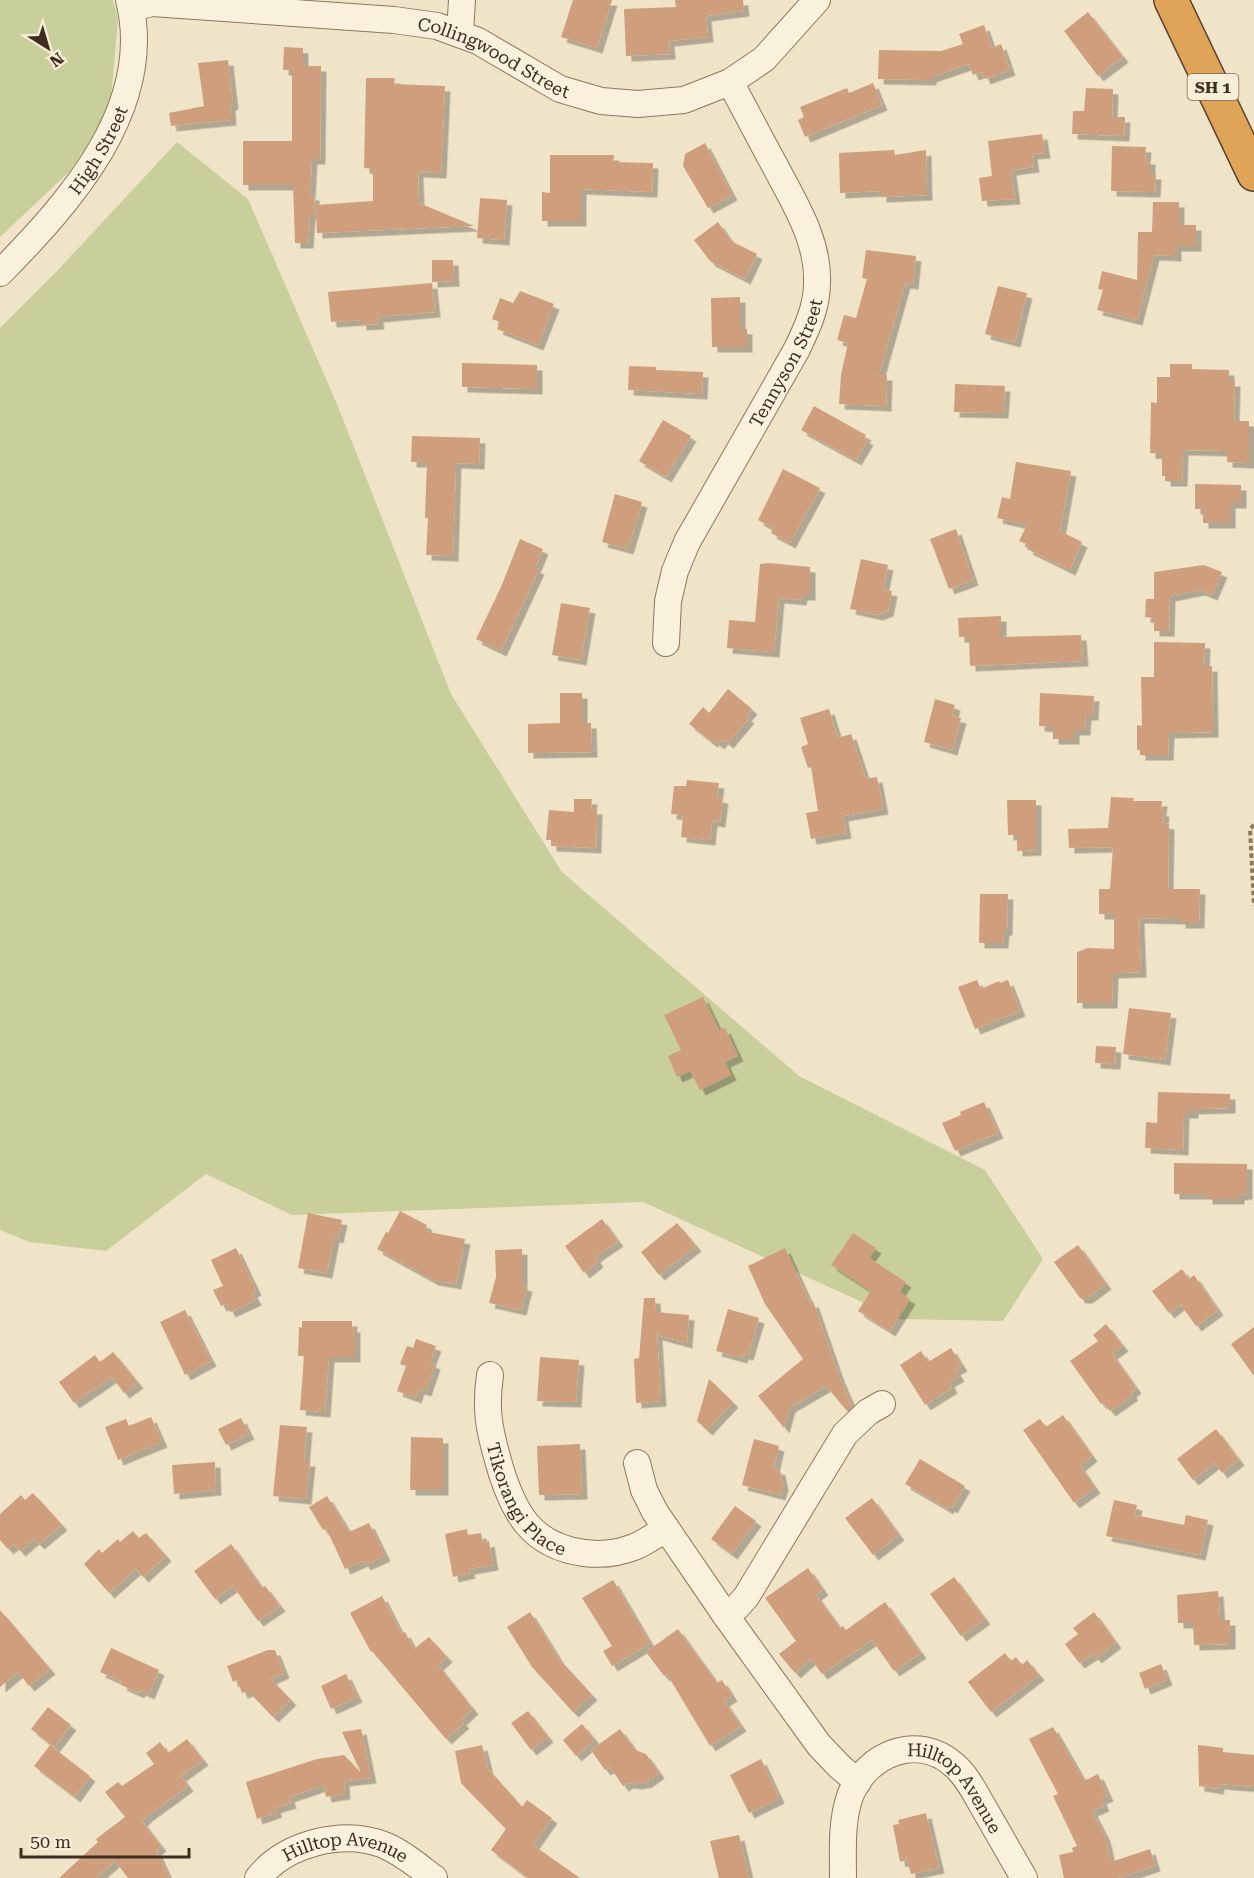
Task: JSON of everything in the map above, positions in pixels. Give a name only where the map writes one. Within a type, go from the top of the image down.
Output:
[{"type":"highway","name":"SH 1","points":[[1171,0],[1254,174]]},
{"type":"street","points":[[460,33],[462,0]]},
{"type":"street","name":"Collingwood Street","points":[[130,4],[152,3],[428,24],[460,33],[499,51],[538,78],[560,89],[601,101],[629,104],[684,100],[730,82],[764,59],[817,0]]},
{"type":"street","name":"High Street","points":[[0,273],[58,209],[105,143],[128,86],[135,34],[130,4]]},
{"type":"street","name":"Tennyson Street","points":[[666,643],[668,601],[675,571],[687,542],[797,349],[809,325],[818,284],[810,238],[799,212],[730,82]]},
{"type":"street","name":"Tikorangi Place","points":[[490,1375],[486,1400],[488,1424],[509,1495],[516,1510],[543,1540],[562,1549],[604,1554],[634,1547],[666,1528]]},
{"type":"street","points":[[726,1616],[746,1597],[845,1434],[868,1412],[882,1404]]},
{"type":"street","points":[[637,1463],[644,1490],[666,1528],[726,1616],[819,1744],[840,1767],[858,1782]]},
{"type":"street","name":"Hilltop Avenue","points":[[843,1878],[846,1814],[850,1796],[858,1782],[879,1760],[902,1750],[929,1750],[943,1757],[967,1778],[1024,1878]]},
{"type":"street","name":"Hilltop Avenue","points":[[258,1878],[281,1858],[300,1848],[343,1839],[365,1840],[384,1845],[405,1856],[434,1878]]},
{"type":"path","points":[[1254,825],[1250,829],[1254,906]]},
{"type":"green space","points":[[0,0],[113,0],[118,19],[110,110],[70,171],[0,237]]},
{"type":"green space","points":[[177,142],[248,199],[339,409],[451,694],[562,872],[799,1076],[985,1170],[1043,1259],[1003,1321],[899,1319],[643,1202],[292,1215],[206,1174],[106,1251],[29,1242],[0,1230],[0,328],[58,270]]},
{"type":"building","points":[[573,0],[612,0],[597,48],[561,37]]},
{"type":"building","points":[[675,0],[743,0],[744,11],[706,16],[708,37],[669,41],[670,54],[626,56],[624,9],[676,7]]},
{"type":"building","points":[[1088,12],[1123,57],[1098,76],[1064,31]]},
{"type":"building","points":[[984,25],[992,48],[1001,44],[1010,70],[985,79],[982,72],[973,75],[969,64],[931,77],[931,80],[878,79],[879,50],[941,51],[963,44],[959,34]]},
{"type":"building","points":[[284,47],[303,48],[303,66],[321,66],[320,159],[312,159],[310,195],[314,195],[315,215],[310,215],[308,243],[295,243],[293,185],[243,185],[243,141],[292,141],[292,70],[283,70]]},
{"type":"building","points":[[228,60],[233,104],[230,105],[231,120],[171,126],[169,113],[204,106],[198,63]]},
{"type":"building","points":[[366,78],[395,78],[394,84],[445,86],[441,173],[418,172],[419,203],[474,226],[317,233],[316,205],[373,201],[373,169],[364,168]]},
{"type":"building","points":[[873,83],[882,105],[805,137],[798,120],[804,117],[800,107],[847,88],[849,93]]},
{"type":"building","points":[[1086,88],[1113,89],[1112,117],[1125,117],[1124,136],[1072,134],[1073,111],[1084,111]]},
{"type":"building","points":[[1042,134],[1045,153],[1032,154],[1034,167],[1011,170],[1015,199],[982,201],[979,178],[992,176],[988,141]]},
{"type":"building","points":[[705,143],[732,195],[708,208],[683,166],[685,154]]},
{"type":"building","points":[[1112,146],[1146,147],[1145,159],[1150,159],[1150,174],[1156,174],[1155,192],[1111,191]]},
{"type":"building","points":[[894,150],[895,155],[926,150],[927,195],[881,197],[881,191],[840,193],[839,153]]},
{"type":"building","points":[[550,155],[614,155],[613,162],[653,163],[652,192],[581,189],[581,221],[542,221],[542,192],[550,193]]},
{"type":"building","points":[[480,198],[507,200],[504,240],[477,238]]},
{"type":"building","points":[[1153,202],[1179,202],[1179,225],[1196,225],[1196,246],[1176,246],[1176,256],[1154,255],[1137,320],[1097,310],[1103,290],[1098,289],[1102,271],[1137,280],[1138,232],[1152,232]]},
{"type":"building","points":[[718,222],[731,241],[757,254],[745,279],[710,261],[694,240]]},
{"type":"building","points":[[866,250],[916,256],[913,284],[905,283],[879,375],[887,375],[886,406],[839,404],[841,375],[848,343],[837,340],[844,315],[856,318],[867,279],[862,278]]},
{"type":"building","points":[[432,260],[453,260],[454,281],[432,282]]},
{"type":"building","points":[[432,283],[435,312],[378,317],[379,324],[361,325],[361,320],[331,322],[328,292]]},
{"type":"building","points":[[998,286],[1027,293],[1015,342],[985,334]]},
{"type":"building","points":[[520,291],[554,304],[538,345],[497,329],[500,322],[492,319],[500,298],[513,303]]},
{"type":"building","points":[[740,297],[740,329],[747,329],[747,347],[712,347],[711,298]]},
{"type":"building","points":[[462,363],[537,365],[537,389],[462,387]]},
{"type":"building","points":[[1170,364],[1192,364],[1192,369],[1229,370],[1229,381],[1235,381],[1234,421],[1249,421],[1249,463],[1227,462],[1227,451],[1183,450],[1182,481],[1165,481],[1165,476],[1162,476],[1162,454],[1150,453],[1151,402],[1157,403],[1157,377],[1170,377]]},
{"type":"building","points":[[629,366],[656,367],[656,370],[703,372],[702,394],[628,390]]},
{"type":"building","points":[[955,384],[1005,386],[1003,413],[954,412]]},
{"type":"building","points":[[814,406],[866,435],[864,438],[868,440],[856,460],[801,430]]},
{"type":"building","points":[[663,420],[691,436],[666,477],[639,461]]},
{"type":"building","points":[[412,436],[480,438],[479,464],[456,463],[453,556],[426,555],[427,462],[411,462]]},
{"type":"building","points":[[1016,462],[1071,471],[1060,531],[1082,542],[1070,570],[1027,549],[1029,545],[1019,541],[1027,525],[997,518],[1002,497],[1010,499]]},
{"type":"building","points":[[783,469],[820,488],[790,543],[771,533],[773,528],[758,520]]},
{"type":"building","points":[[1195,484],[1241,485],[1241,503],[1230,503],[1230,523],[1203,523],[1203,509],[1195,509]]},
{"type":"building","points":[[615,494],[642,502],[628,549],[602,542]]},
{"type":"building","points":[[956,529],[973,580],[949,589],[930,539]]},
{"type":"building","points":[[520,539],[543,549],[535,568],[539,569],[501,651],[476,639],[501,587]]},
{"type":"building","points":[[861,559],[888,565],[883,589],[892,591],[888,611],[877,615],[850,609]]},
{"type":"building","points":[[760,564],[810,567],[810,595],[802,595],[801,600],[779,598],[774,652],[727,648],[729,620],[755,622]]},
{"type":"building","points":[[1204,565],[1222,572],[1212,595],[1200,590],[1170,596],[1169,631],[1154,631],[1154,618],[1145,617],[1146,599],[1154,599],[1154,572]]},
{"type":"building","points":[[561,603],[590,608],[581,660],[552,655]]},
{"type":"building","points":[[1001,616],[1001,637],[1081,635],[1083,661],[970,666],[969,637],[959,637],[958,618]]},
{"type":"building","points":[[1154,642],[1205,643],[1204,666],[1212,666],[1213,732],[1169,733],[1168,755],[1140,755],[1140,750],[1137,750],[1137,725],[1142,726],[1141,677],[1154,677]]},
{"type":"building","points":[[728,689],[752,709],[746,716],[749,718],[728,743],[723,739],[719,744],[714,740],[712,742],[689,724],[703,707],[709,713]]},
{"type":"building","points":[[560,693],[582,693],[582,723],[591,723],[592,752],[528,753],[528,724],[560,723]]},
{"type":"building","points":[[1040,693],[1094,696],[1093,715],[1086,715],[1085,730],[1074,730],[1074,739],[1053,739],[1053,727],[1039,726]]},
{"type":"building","points":[[935,699],[955,705],[952,716],[961,718],[952,750],[924,742]]},
{"type":"building","points":[[829,709],[838,738],[851,734],[866,779],[877,777],[883,809],[843,816],[846,833],[811,839],[806,813],[818,811],[811,767],[808,768],[801,747],[808,744],[800,718]]},
{"type":"building","points":[[687,780],[719,783],[717,797],[723,798],[720,822],[712,821],[710,840],[681,837],[683,815],[671,814],[674,786],[686,786]]},
{"type":"building","points":[[1111,797],[1134,798],[1133,801],[1162,801],[1163,823],[1169,824],[1168,889],[1200,889],[1199,923],[1180,923],[1180,919],[1139,918],[1141,972],[1113,973],[1112,1003],[1077,1003],[1077,952],[1088,948],[1114,949],[1114,914],[1099,914],[1099,889],[1110,889],[1113,847],[1069,848],[1068,829],[1108,828]]},
{"type":"building","points":[[574,799],[592,799],[591,809],[597,809],[596,848],[551,846],[551,840],[546,840],[549,810],[574,812]]},
{"type":"building","points":[[1007,800],[1036,800],[1036,850],[1017,851],[1017,835],[1008,835]]},
{"type":"building","points":[[980,894],[1008,894],[1007,930],[1004,930],[1003,943],[979,943]]},
{"type":"building","points":[[977,980],[981,989],[999,981],[1000,983],[1008,980],[1020,1011],[975,1029],[958,987]]},
{"type":"building","points":[[703,997],[719,1030],[725,1028],[738,1056],[725,1062],[731,1075],[700,1090],[690,1071],[677,1077],[668,1056],[681,1050],[664,1015]]},
{"type":"building","points":[[1129,1008],[1171,1013],[1165,1060],[1123,1054]]},
{"type":"building","points":[[1096,1046],[1116,1047],[1115,1064],[1095,1063]]},
{"type":"building","points":[[1158,1092],[1230,1094],[1230,1108],[1193,1109],[1193,1113],[1184,1113],[1183,1150],[1145,1148],[1146,1122],[1157,1123]]},
{"type":"building","points":[[984,1102],[998,1133],[955,1151],[942,1123]]},
{"type":"building","points":[[1174,1163],[1247,1164],[1247,1194],[1239,1195],[1239,1199],[1207,1199],[1207,1194],[1174,1194]]},
{"type":"building","points":[[400,1211],[427,1225],[424,1231],[465,1239],[456,1284],[433,1280],[377,1249]]},
{"type":"building","points":[[308,1213],[342,1220],[338,1238],[334,1237],[327,1273],[298,1268]]},
{"type":"building","points":[[602,1219],[618,1241],[595,1257],[598,1262],[584,1273],[565,1246]]},
{"type":"building","points":[[677,1223],[696,1246],[659,1275],[641,1252]]},
{"type":"building","points":[[853,1233],[876,1248],[869,1258],[906,1282],[899,1292],[910,1299],[890,1331],[858,1311],[871,1291],[831,1265]]},
{"type":"building","points":[[1078,1245],[1106,1284],[1087,1298],[1080,1298],[1054,1262]]},
{"type":"building","points":[[236,1248],[256,1290],[252,1292],[256,1300],[230,1312],[226,1304],[221,1306],[213,1290],[223,1286],[211,1260]]},
{"type":"building","points":[[785,1248],[810,1303],[813,1301],[852,1406],[847,1411],[826,1386],[790,1407],[784,1428],[758,1396],[803,1359],[765,1304],[748,1266]]},
{"type":"building","points":[[522,1249],[522,1285],[527,1286],[521,1310],[489,1303],[496,1277],[495,1250]]},
{"type":"building","points":[[1182,1269],[1189,1279],[1194,1275],[1218,1310],[1196,1326],[1180,1304],[1169,1313],[1152,1291]]},
{"type":"building","points":[[644,1298],[655,1298],[656,1312],[689,1315],[687,1343],[657,1335],[661,1401],[636,1403],[634,1359],[639,1358]]},
{"type":"building","points":[[728,1309],[759,1318],[748,1355],[743,1354],[742,1358],[716,1351]]},
{"type":"building","points":[[185,1310],[211,1361],[185,1375],[160,1322]]},
{"type":"building","points":[[302,1321],[352,1321],[352,1327],[355,1327],[355,1357],[329,1357],[325,1412],[300,1410],[304,1356],[298,1356],[299,1327],[302,1328]]},
{"type":"building","points":[[1106,1324],[1123,1346],[1112,1354],[1136,1388],[1131,1392],[1133,1395],[1110,1411],[1103,1402],[1101,1404],[1070,1361],[1098,1341],[1093,1335]]},
{"type":"building","points":[[1254,1327],[1254,1376],[1231,1344]]},
{"type":"building","points":[[416,1339],[436,1346],[430,1362],[435,1364],[426,1391],[419,1389],[416,1398],[397,1391],[406,1366],[400,1364],[407,1346],[413,1348]]},
{"type":"building","points":[[951,1348],[962,1366],[955,1370],[959,1376],[949,1382],[952,1388],[925,1405],[900,1365],[921,1351],[928,1362]]},
{"type":"building","points":[[113,1352],[138,1383],[124,1393],[112,1377],[74,1403],[59,1382],[95,1355],[100,1362]]},
{"type":"building","points":[[540,1357],[579,1360],[576,1402],[537,1401]]},
{"type":"building","points":[[709,1379],[733,1402],[707,1430],[697,1421]]},
{"type":"building","points":[[1063,1415],[1092,1456],[1080,1466],[1095,1488],[1074,1503],[1023,1430],[1040,1419],[1046,1427]]},
{"type":"building","points":[[151,1417],[162,1442],[118,1460],[105,1427],[126,1419],[129,1426]]},
{"type":"building","points":[[241,1418],[249,1434],[226,1445],[218,1429]]},
{"type":"building","points":[[280,1425],[307,1427],[304,1461],[310,1461],[306,1499],[273,1496]]},
{"type":"building","points":[[1216,1429],[1239,1460],[1222,1473],[1215,1463],[1193,1480],[1177,1459]]},
{"type":"building","points":[[411,1437],[443,1438],[443,1490],[410,1490]]},
{"type":"building","points":[[754,1439],[779,1446],[774,1468],[780,1470],[783,1485],[780,1495],[742,1485]]},
{"type":"building","points":[[580,1444],[582,1494],[539,1495],[537,1446]]},
{"type":"building","points":[[920,1459],[965,1486],[952,1508],[949,1506],[948,1509],[905,1484]]},
{"type":"building","points":[[215,1462],[216,1490],[174,1494],[172,1465]]},
{"type":"building","points":[[33,1493],[62,1525],[39,1544],[34,1539],[20,1551],[14,1544],[8,1549],[0,1540],[0,1514],[21,1495],[25,1500]]},
{"type":"building","points":[[327,1496],[349,1532],[369,1523],[385,1556],[365,1565],[363,1561],[345,1569],[326,1528],[323,1530],[309,1507]]},
{"type":"building","points":[[872,1498],[899,1535],[873,1555],[845,1518]]},
{"type":"building","points":[[1114,1500],[1137,1505],[1135,1515],[1184,1525],[1186,1515],[1208,1520],[1200,1555],[1106,1536]]},
{"type":"building","points":[[735,1506],[756,1521],[732,1554],[711,1539]]},
{"type":"building","points":[[467,1529],[468,1535],[481,1533],[483,1543],[489,1541],[493,1565],[469,1569],[470,1573],[453,1577],[445,1534]]},
{"type":"building","points":[[133,1531],[139,1538],[146,1533],[166,1556],[143,1577],[136,1569],[109,1593],[84,1564],[99,1549],[102,1553],[118,1539],[120,1542]]},
{"type":"building","points":[[231,1544],[262,1588],[265,1586],[280,1606],[258,1621],[233,1586],[215,1599],[194,1571]]},
{"type":"building","points":[[808,1568],[823,1590],[816,1595],[840,1628],[843,1626],[846,1630],[885,1602],[921,1653],[894,1671],[872,1640],[822,1674],[811,1659],[795,1673],[779,1654],[796,1641],[765,1598]]},
{"type":"building","points":[[954,1577],[985,1619],[961,1636],[930,1594]]},
{"type":"building","points":[[613,1580],[650,1643],[612,1666],[603,1651],[612,1646],[582,1598]]},
{"type":"building","points":[[1218,1591],[1220,1620],[1230,1620],[1230,1644],[1194,1645],[1193,1623],[1178,1623],[1177,1595]]},
{"type":"building","points":[[382,1596],[401,1633],[405,1632],[414,1649],[429,1637],[447,1657],[438,1665],[473,1709],[461,1720],[464,1723],[446,1739],[371,1652],[350,1613]]},
{"type":"building","points":[[0,1610],[50,1669],[29,1686],[18,1672],[0,1687]]},
{"type":"building","points":[[530,1612],[559,1659],[592,1695],[573,1712],[532,1667],[507,1627]]},
{"type":"building","points":[[1094,1612],[1116,1643],[1096,1658],[1093,1654],[1079,1663],[1065,1644],[1078,1634],[1073,1628]]},
{"type":"building","points":[[678,1629],[717,1683],[722,1680],[732,1696],[724,1701],[741,1726],[710,1746],[667,1674],[664,1676],[646,1652]]},
{"type":"building","points":[[111,1648],[159,1670],[149,1694],[140,1690],[139,1693],[121,1685],[122,1682],[100,1672]]},
{"type":"building","points":[[268,1650],[275,1650],[284,1673],[271,1679],[291,1700],[273,1717],[248,1691],[242,1693],[237,1680],[233,1682],[227,1666]]},
{"type":"building","points":[[1005,1653],[1011,1661],[1016,1657],[1022,1665],[1027,1660],[1039,1675],[991,1712],[968,1682]]},
{"type":"building","points":[[1161,1664],[1167,1680],[1145,1689],[1139,1673]]},
{"type":"building","points":[[346,1674],[357,1697],[331,1709],[321,1686]]},
{"type":"building","points":[[48,1707],[71,1725],[54,1747],[31,1729]]},
{"type":"building","points":[[528,1711],[548,1737],[531,1750],[511,1723]]},
{"type":"building","points":[[582,1724],[595,1740],[576,1756],[563,1740]]},
{"type":"building","points":[[1053,1727],[1084,1781],[1098,1774],[1108,1796],[1101,1799],[1104,1806],[1092,1811],[1105,1836],[1111,1862],[1150,1849],[1155,1866],[1118,1878],[1064,1878],[1059,1855],[1073,1852],[1072,1848],[1077,1846],[1053,1796],[1058,1794],[1029,1739]]},
{"type":"building","points":[[361,1729],[371,1778],[344,1781],[345,1794],[326,1797],[324,1785],[289,1797],[291,1803],[275,1808],[277,1812],[257,1819],[246,1782],[317,1759],[344,1755],[361,1773],[342,1732]]},
{"type":"building","points":[[620,1729],[635,1750],[646,1754],[659,1773],[647,1782],[628,1783],[623,1786],[610,1767],[605,1770],[591,1750]]},
{"type":"building","points":[[187,1739],[203,1760],[181,1776],[188,1786],[142,1821],[161,1846],[156,1850],[169,1878],[128,1878],[115,1861],[96,1878],[59,1878],[98,1842],[96,1839],[125,1817],[105,1792],[118,1782],[122,1786],[154,1764],[146,1753],[160,1742],[168,1753]]},
{"type":"building","points":[[50,1745],[90,1776],[75,1797],[34,1766]]},
{"type":"building","points":[[482,1745],[488,1769],[522,1807],[527,1800],[552,1818],[533,1845],[580,1878],[528,1878],[491,1850],[506,1829],[461,1783],[455,1751]]},
{"type":"building","points":[[1198,1745],[1223,1748],[1223,1752],[1254,1755],[1254,1787],[1219,1784],[1218,1789],[1199,1786]]},
{"type":"building","points":[[761,1759],[779,1798],[749,1813],[730,1775]]},
{"type":"building","points":[[926,1813],[939,1868],[911,1874],[907,1860],[900,1862],[893,1825],[899,1824],[898,1820]]},
{"type":"building","points":[[739,1835],[749,1878],[719,1878],[710,1841]]}]
